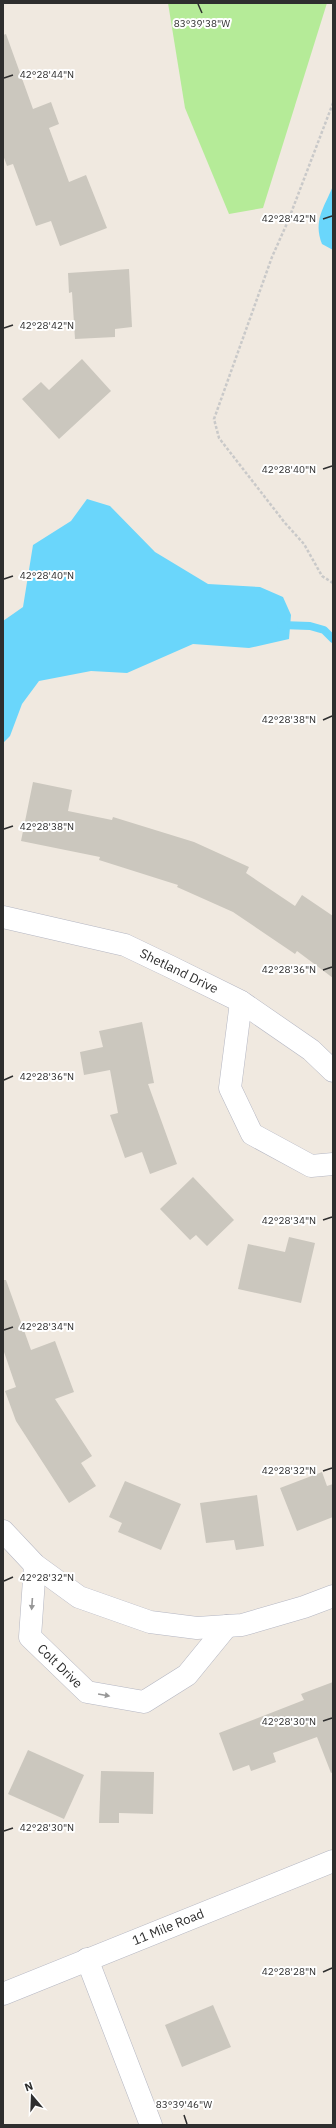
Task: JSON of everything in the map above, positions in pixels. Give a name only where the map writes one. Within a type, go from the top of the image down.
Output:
[{"type":"street","name":"Shetland Drive","points":[[3,918],[125,945],[241,1002],[311,1050],[333,1070]]},
{"type":"street","points":[[241,1002],[230,1088],[252,1134],[311,1166],[333,1164]]},
{"type":"street","points":[[3,1531],[35,1565],[79,1597],[150,1622],[197,1628],[242,1625],[304,1607],[333,1596]]},
{"type":"street","name":"Colt Drive","points":[[35,1565],[30,1637],[87,1692],[144,1702],[187,1675],[227,1626]]},
{"type":"street","name":"11 Mile Road","points":[[3,1994],[333,1861]]},
{"type":"street","points":[[87,1959],[151,2125]]},
{"type":"path","points":[[333,103],[272,257],[214,419],[219,438],[285,523],[304,544],[322,576],[333,583]]},
{"type":"green space","points":[[168,3],[327,3],[263,208],[229,214],[185,108]]},
{"type":"water","points":[[333,186],[333,250],[322,244],[319,221]]},
{"type":"water","points":[[87,499],[110,506],[155,552],[208,584],[260,587],[283,597],[291,615],[289,639],[249,648],[193,644],[127,673],[91,671],[39,681],[22,704],[10,736],[3,743],[3,621],[23,607],[33,545],[71,521]]},
{"type":"building","points":[[6,34],[33,109],[51,102],[59,124],[49,128],[69,182],[86,175],[107,228],[60,246],[51,221],[36,226],[13,164],[7,166],[3,155],[3,35]]},
{"type":"building","points":[[129,269],[132,327],[115,329],[115,337],[75,339],[72,292],[69,293],[68,273]]},
{"type":"building","points":[[82,359],[111,391],[59,439],[22,399],[41,382],[49,390]]},
{"type":"building","points":[[33,782],[72,790],[68,811],[112,820],[113,817],[194,842],[249,867],[246,873],[295,906],[302,895],[333,916],[333,978],[297,951],[295,954],[233,912],[177,887],[178,885],[99,860],[100,857],[21,841]]},
{"type":"building","points":[[142,1022],[154,1083],[148,1084],[177,1164],[150,1174],[142,1152],[125,1158],[110,1115],[118,1113],[110,1070],[84,1075],[80,1052],[103,1047],[99,1031]]},
{"type":"building","points":[[193,1177],[234,1220],[207,1246],[196,1235],[190,1240],[160,1209]]},
{"type":"building","points":[[289,1237],[315,1243],[301,1303],[238,1289],[248,1244],[285,1252]]},
{"type":"building","points":[[3,1280],[6,1280],[31,1350],[55,1341],[74,1392],[55,1399],[92,1456],[81,1463],[96,1486],[69,1503],[16,1421],[5,1391],[16,1387],[3,1349]]},
{"type":"building","points":[[322,1472],[327,1486],[333,1484],[333,1517],[297,1531],[280,1488]]},
{"type":"building","points":[[125,1481],[181,1504],[161,1550],[118,1532],[122,1523],[109,1517]]},
{"type":"building","points":[[257,1495],[264,1546],[236,1550],[234,1540],[206,1543],[200,1503]]},
{"type":"building","points":[[333,1682],[333,1772],[331,1773],[317,1737],[273,1753],[276,1762],[251,1771],[249,1765],[233,1771],[219,1733],[304,1700],[301,1694]]},
{"type":"building","points":[[28,1750],[84,1775],[64,1819],[8,1794]]},
{"type":"building","points":[[101,1771],[154,1772],[153,1814],[119,1813],[119,1823],[99,1823]]},
{"type":"building","points":[[213,2005],[231,2047],[182,2067],[165,2025]]},
{"type":"waterway","points":[[281,625],[310,626],[324,630],[333,639]]}]
